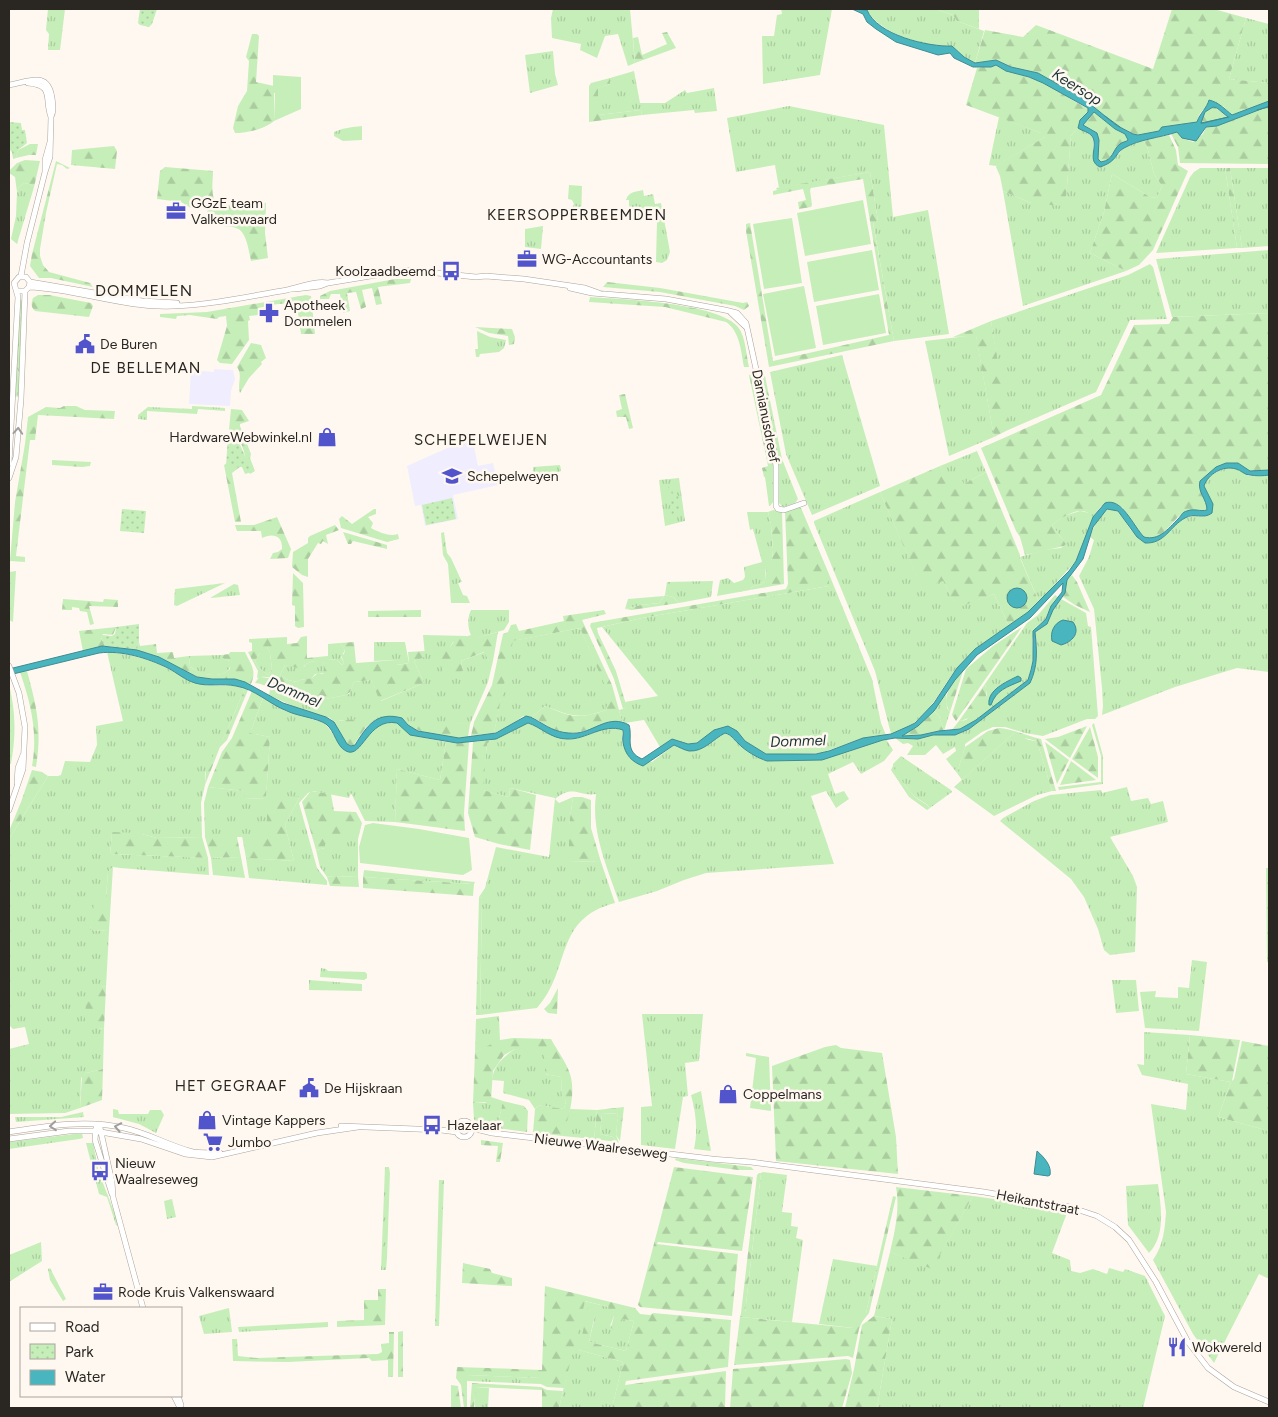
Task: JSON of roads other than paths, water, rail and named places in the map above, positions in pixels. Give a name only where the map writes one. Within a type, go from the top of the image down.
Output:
[{"type":"street","points":[[9,85],[23,83],[44,86],[48,96],[51,117],[51,139],[45,160],[45,172],[24,261],[23,277],[30,285],[24,292],[20,407],[16,457],[9,478]]},
{"type":"street","name":"Damianusdreef","points":[[30,285],[142,301],[186,305],[320,286],[328,283],[407,270],[524,279],[565,286],[576,290],[666,299],[729,312],[746,327],[774,452],[776,506],[778,509],[784,510],[804,503]]},
{"type":"street","points":[[9,463],[18,291],[14,283],[17,278],[23,277]]},
{"type":"street","points":[[18,291],[24,292]]},
{"type":"street","points":[[11,407],[20,407]]},
{"type":"street","points":[[9,666],[23,712],[25,727],[23,754],[9,810]]},
{"type":"street","points":[[9,1140],[69,1131],[95,1130],[141,1139],[185,1154],[207,1156],[317,1133],[336,1126],[457,1130],[464,1137],[468,1136],[472,1130],[470,1124],[466,1122],[460,1124],[457,1130]]},
{"type":"street","points":[[98,1123],[95,1130],[95,1138],[110,1193],[113,1197]]},
{"type":"street","points":[[98,1123],[112,1182],[113,1197],[143,1307]]},
{"type":"street","points":[[9,1132],[46,1126],[98,1123],[130,1129],[207,1156]]},
{"type":"street","name":"Nieuwe Waalreseweg","points":[[472,1130],[777,1167]]},
{"type":"street","name":"Heikantstraat","points":[[777,1167],[984,1192],[1070,1207],[1098,1216],[1115,1227],[1129,1240],[1156,1282],[1188,1342],[1208,1368],[1234,1387],[1269,1402]]},
{"type":"water","points":[[852,9],[867,10],[881,26],[904,38],[917,42],[952,46],[964,57],[975,63],[996,60],[1011,67],[1038,73],[1084,99],[1116,125],[1133,134],[1138,135],[1159,131],[1162,127],[1197,122],[1209,100],[1218,104],[1232,115],[1269,101],[1269,106],[1217,126],[1206,127],[1196,141],[1182,138],[1177,132],[1136,143],[1121,150],[1113,160],[1100,167],[1094,161],[1094,140],[1092,136],[1078,128],[1080,120],[1088,112],[1088,108],[1043,83],[1006,71],[996,65],[991,67],[973,67],[954,58],[950,53],[938,55],[896,42],[867,22],[863,14]],"holes":[[[1213,107],[1228,117],[1201,123],[1205,112]],[[1094,112],[1115,129],[1125,134],[1128,140],[1117,146],[1111,157],[1101,162],[1098,159],[1099,140],[1097,133],[1083,125]]]},
{"type":"water","points":[[1226,463],[1238,463],[1250,471],[1269,470],[1269,475],[1248,475],[1231,468],[1221,469],[1212,474],[1204,486],[1213,504],[1212,513],[1205,516],[1188,516],[1158,541],[1152,543],[1145,543],[1137,537],[1118,511],[1107,509],[1093,527],[1083,559],[1067,580],[1065,593],[1053,610],[1047,624],[1035,632],[1036,658],[1030,683],[969,729],[955,735],[933,735],[918,739],[895,738],[883,740],[822,760],[767,761],[748,751],[725,733],[704,747],[694,751],[687,751],[674,745],[643,766],[632,760],[627,754],[623,742],[623,730],[616,728],[608,729],[574,739],[567,739],[551,735],[528,723],[496,739],[457,743],[410,735],[397,723],[387,723],[379,726],[357,750],[352,752],[343,749],[332,730],[322,722],[287,711],[256,693],[243,688],[231,685],[195,683],[160,664],[143,658],[117,653],[99,653],[9,675],[9,669],[102,646],[137,650],[159,657],[197,677],[235,679],[245,682],[283,703],[326,717],[334,722],[347,744],[351,746],[355,745],[368,726],[379,718],[393,716],[402,718],[408,725],[418,731],[459,738],[496,733],[526,716],[555,730],[568,733],[584,732],[609,722],[622,722],[629,725],[631,748],[636,756],[642,759],[672,739],[688,744],[697,743],[714,730],[728,726],[737,731],[745,741],[766,754],[816,754],[863,738],[891,734],[915,723],[934,703],[957,668],[975,649],[1028,612],[1069,571],[1076,561],[1093,517],[1105,503],[1111,502],[1122,508],[1144,537],[1159,536],[1183,513],[1192,510],[1207,510],[1199,485],[1200,481],[1216,467]],"holes":[[[1063,583],[1062,592],[1051,606],[1046,619],[1033,631],[1033,661],[1028,680],[976,720],[960,729],[902,736],[918,726],[934,711],[955,680],[977,655],[1030,618]]]},
{"type":"water","points":[[1017,588],[1024,591],[1027,598],[1024,605],[1017,608],[1010,605],[1007,598],[1010,591]]},
{"type":"water","points":[[1063,620],[1073,622],[1076,633],[1069,642],[1061,645],[1052,641],[1052,634],[1053,628]]},
{"type":"water","points":[[1018,676],[1021,678],[1021,681],[1003,690],[989,705],[989,700],[994,691]]},
{"type":"water","points":[[1037,1151],[1049,1165],[1050,1175],[1048,1176],[1034,1174]]},
{"type":"waterway","name":"Keersop","points":[[1257,110],[1269,107]]},
{"type":"waterway","name":"Keersop","points":[[1105,116],[1120,127]]},
{"type":"waterway","name":"Keersop","points":[[1201,123],[1229,117]]},
{"type":"place","name":"GGzE team Valkenswaard","points":[[176,211]]},
{"type":"place","name":"WG-Accountants","points":[[527,259]]},
{"type":"place","name":"Koolzaadbeemd","points":[[451,271]]},
{"type":"place","name":"Apotheek Dommelen","points":[[269,313]]},
{"type":"place","name":"De Buren","points":[[85,344]]},
{"type":"place","name":"HardwareWebwinkel.nl","points":[[327,437]]},
{"type":"place","name":"Schepelweyen","points":[[452,476]]},
{"type":"place","name":"De Hijskraan","points":[[309,1088]]},
{"type":"place","name":"Coppelmans","points":[[728,1094]]},
{"type":"place","name":"Vintage Kappers","points":[[207,1120]]},
{"type":"place","name":"Hazelaar","points":[[432,1125]]},
{"type":"place","name":"Jumbo","points":[[213,1142]]},
{"type":"place","name":"Nieuw Waalreseweg","points":[[100,1171]]},
{"type":"place","name":"Rode Kruis Valkenswaard","points":[[103,1292]]},
{"type":"place","name":"Wokwereld","points":[[1177,1347]]},
{"type":"district","name":"KEERSOPPERBEEMDEN","points":[[577,215]]},
{"type":"district","name":"DOMMELEN","points":[[144,290]]},
{"type":"district","name":"DE BELLEMAN","points":[[146,368]]},
{"type":"district","name":"SCHEPELWEIJEN","points":[[481,440]]},
{"type":"district","name":"HET GEGRAAF","points":[[231,1086]]},
{"type":"water label","name":"Dommel","points":[[294,692]]},
{"type":"water label","name":"Dommel","points":[[798,741]]}]
